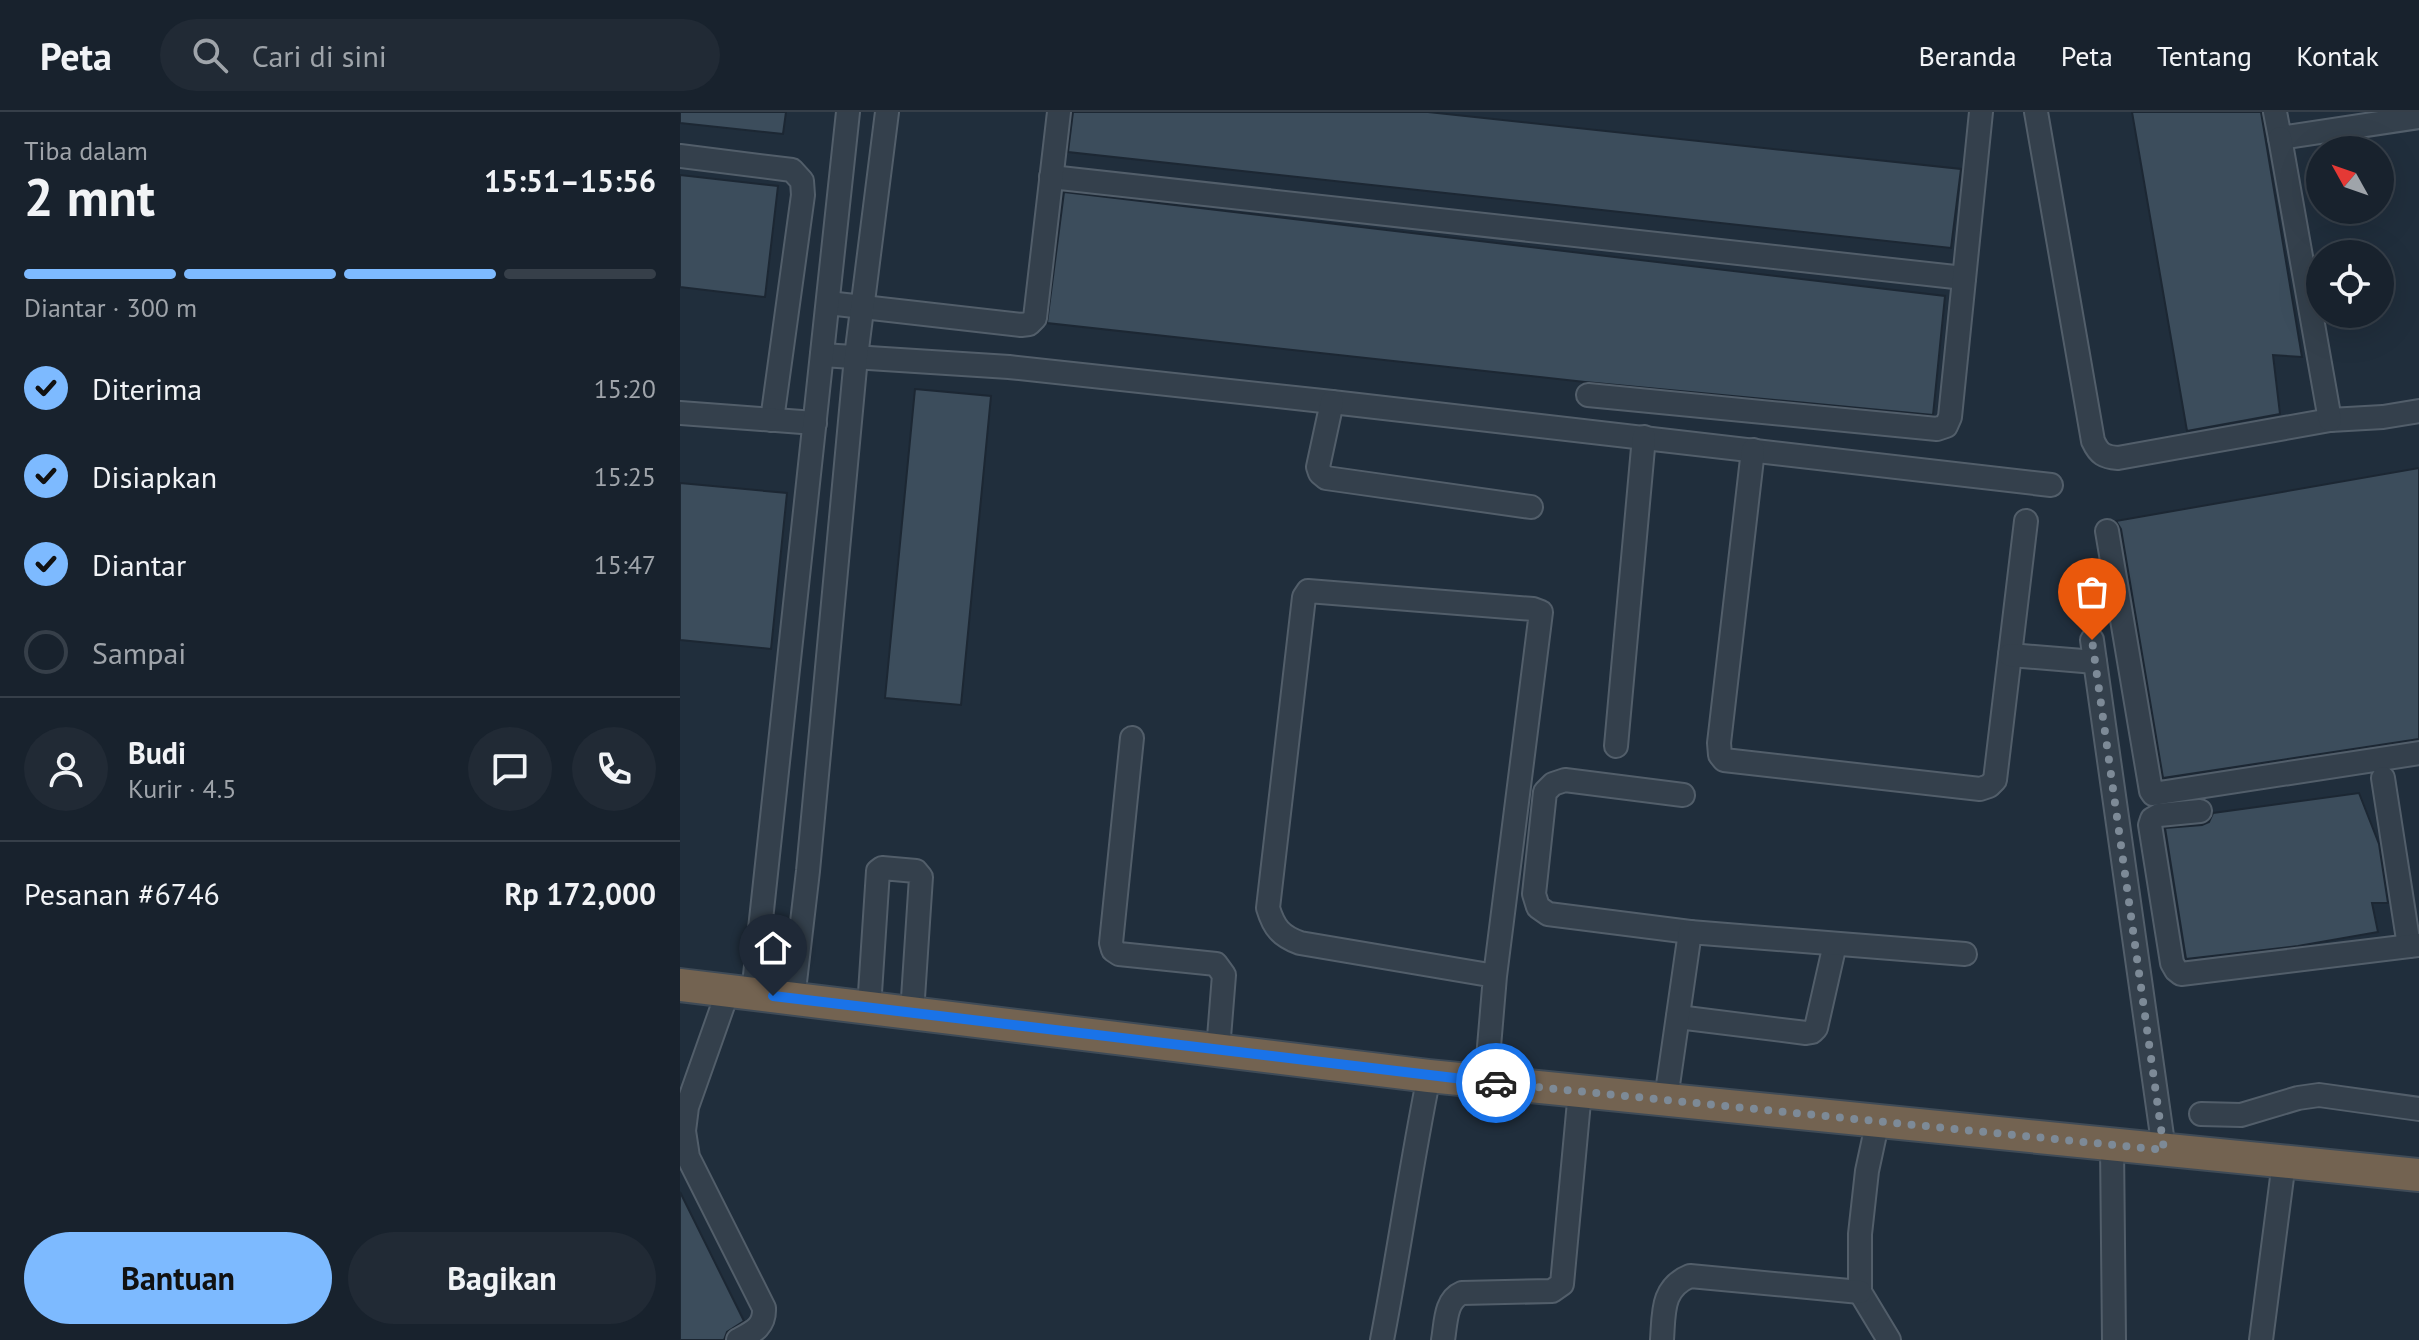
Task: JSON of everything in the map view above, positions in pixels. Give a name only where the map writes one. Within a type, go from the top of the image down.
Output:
[{"type":"highway","points":[[680,985],[1429,1076],[1666,1099],[1874,1140],[2112,1145],[2419,1175]]},
{"type":"lane","points":[[738,1340],[761,1326],[764,1308],[688,1157],[684,1131],[691,1066],[741,992],[815,423],[848,112]]},
{"type":"lane","points":[[793,999],[810,855],[856,357],[887,112]]},
{"type":"lane","points":[[828,303],[1021,325],[1033,322],[1059,112]]},
{"type":"lane","points":[[1588,395],[1937,429],[1946,426],[1950,417],[1981,112]]},
{"type":"lane","points":[[2036,112],[2093,441],[2105,457],[2118,458],[2330,420],[2419,411]]},
{"type":"lane","points":[[2275,112],[2330,420]]},
{"type":"lane","points":[[2280,138],[2419,117]]},
{"type":"lane","points":[[680,156],[792,170],[802,181],[803,195],[772,420]]},
{"type":"lane","points":[[1051,177],[1964,278]]},
{"type":"lane","points":[[822,355],[1009,367],[2051,485]]},
{"type":"lane","points":[[1332,402],[1318,467],[1326,478],[1531,507]]},
{"type":"lane","points":[[680,413],[815,423]]},
{"type":"lane","points":[[1616,746],[1644,437]]},
{"type":"lane","points":[[1753,450],[1719,743],[1721,758],[1739,763],[1980,789],[1989,786],[1995,780],[2026,521]]},
{"type":"lane","points":[[2107,531],[2153,794],[2419,753]]},
{"type":"lane","points":[[1486,1082],[1495,976],[1541,612],[1308,591],[1304,597],[1268,908],[1272,921],[1285,938],[1300,943],[1495,976]]},
{"type":"lane","points":[[2010,655],[2094,651],[2164,1150]]},
{"type":"lane","points":[[1132,738],[1111,943],[1113,950],[1119,954],[1216,964],[1221,968],[1224,975],[1218,1050]]},
{"type":"lane","points":[[2200,811],[2159,815],[2152,819],[2150,825],[2172,963],[2181,974],[2414,945],[2383,778]]},
{"type":"lane","points":[[1683,795],[1565,780],[1553,784],[1545,792],[1534,894],[1538,907],[1548,914],[1690,932],[1965,954]]},
{"type":"lane","points":[[869,1008],[878,871],[882,868],[916,871],[921,877],[912,1013]]},
{"type":"lane","points":[[1666,1099],[1690,932]]},
{"type":"lane","points":[[1678,1017],[1812,1032],[1816,1028],[1835,944]]},
{"type":"lane","points":[[1382,1340],[1429,1076]]},
{"type":"lane","points":[[1443,1340],[1450,1304],[1455,1296],[1462,1293],[1552,1291],[1562,1284],[1580,1091]]},
{"type":"lane","points":[[2201,1114],[2241,1115],[2319,1095],[2419,1109]]},
{"type":"lane","points":[[1874,1140],[1860,1234],[1860,1292],[1889,1340]]},
{"type":"lane","points":[[2112,1145],[2114,1340]]},
{"type":"lane","points":[[2261,1340],[2284,1162]]},
{"type":"lane","points":[[1662,1340],[1666,1296],[1680,1281],[1690,1276],[1860,1292]]},
{"type":"building","points":[[680,112],[786,112],[783,134],[680,123]]},
{"type":"building","points":[[1073,112],[1428,112],[1961,169],[1951,248],[1068,152]]},
{"type":"building","points":[[2132,112],[2261,112],[2302,357],[2273,355],[2280,414],[2187,431]]},
{"type":"building","points":[[680,175],[778,186],[765,297],[680,287]]},
{"type":"building","points":[[1064,192],[1945,296],[1933,415],[1585,382],[1047,323]]},
{"type":"building","points":[[915,389],[991,396],[961,705],[885,698]]},
{"type":"building","points":[[2419,468],[2419,739],[2163,778],[2121,529],[2116,521]]},
{"type":"building","points":[[680,483],[787,493],[771,649],[680,640]]},
{"type":"building","points":[[2359,793],[2379,844],[2388,903],[2372,903],[2378,932],[2298,946],[2186,959],[2165,828],[2202,825],[2209,822],[2213,813]]},
{"type":"building","points":[[680,1192],[744,1321],[727,1332],[724,1340],[680,1340]]},
{"type":"way so far","points":[[1496,1083],[2164,1150],[2092,640]]},
{"type":"route","points":[[773,996],[1496,1083]]}]
